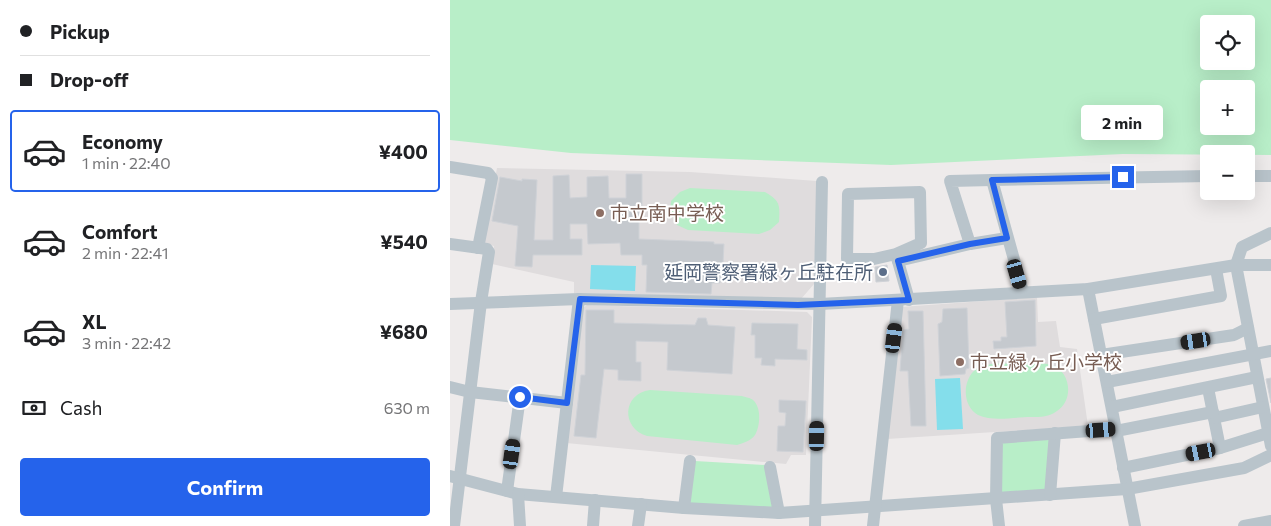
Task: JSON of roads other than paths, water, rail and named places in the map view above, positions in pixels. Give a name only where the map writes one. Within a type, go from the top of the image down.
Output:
[{"type":"street","points":[[450,167],[488,172],[492,178],[478,248]]},
{"type":"street","points":[[970,244],[950,181],[1200,176]]},
{"type":"street","points":[[1255,176],[1271,176]]},
{"type":"street","points":[[992,180],[1022,292]]},
{"type":"street","points":[[815,526],[822,182]]},
{"type":"street","points":[[897,257],[921,243],[920,192],[848,194],[847,259],[897,257],[1007,238]]},
{"type":"street","points":[[1271,233],[1242,247],[1236,265],[1271,446]]},
{"type":"street","points":[[450,244],[487,249],[489,252],[470,392],[455,477],[454,526]]},
{"type":"street","points":[[873,526],[904,300],[897,257]]},
{"type":"street","points":[[450,304],[580,299],[820,304],[1088,289],[1236,265],[1271,265]]},
{"type":"street","points":[[1094,319],[1221,296],[1216,269]]},
{"type":"street","points":[[1088,289],[1135,526]]},
{"type":"street","points":[[556,497],[580,299]]},
{"type":"street","points":[[1101,355],[1234,335],[1248,328]]},
{"type":"street","points":[[1107,382],[1271,351]]},
{"type":"street","points":[[1112,407],[1257,377]]},
{"type":"street","points":[[450,387],[470,392],[567,403]]},
{"type":"street","points":[[1208,388],[1220,448]]},
{"type":"street","points":[[520,397],[512,492],[520,526]]},
{"type":"street","points":[[999,526],[996,499],[997,438],[1116,430],[1263,407]]},
{"type":"street","points":[[1050,495],[1055,433]]},
{"type":"street","points":[[1123,468],[1220,448],[1268,433]]},
{"type":"street","points":[[455,477],[512,492],[556,497],[684,508],[779,513],[1127,489],[1244,468],[1271,455]]},
{"type":"street","points":[[684,508],[690,461]]},
{"type":"street","points":[[770,467],[779,513]]},
{"type":"street","points":[[593,526],[596,500]]},
{"type":"street","points":[[638,526],[641,504]]},
{"type":"street","points":[[1244,526],[1271,521]]},
{"type":"water","points":[[591,265],[636,266],[635,291],[590,289]]},
{"type":"water","points":[[960,378],[963,429],[937,430],[935,379]]},
{"type":"place","name":"市立南中学校","points":[[600,213]]},
{"type":"place","name":"延岡警察署緑ヶ丘駐在所","points":[[883,272]]},
{"type":"place","name":"市立緑ヶ丘小学校","points":[[960,362]]}]
